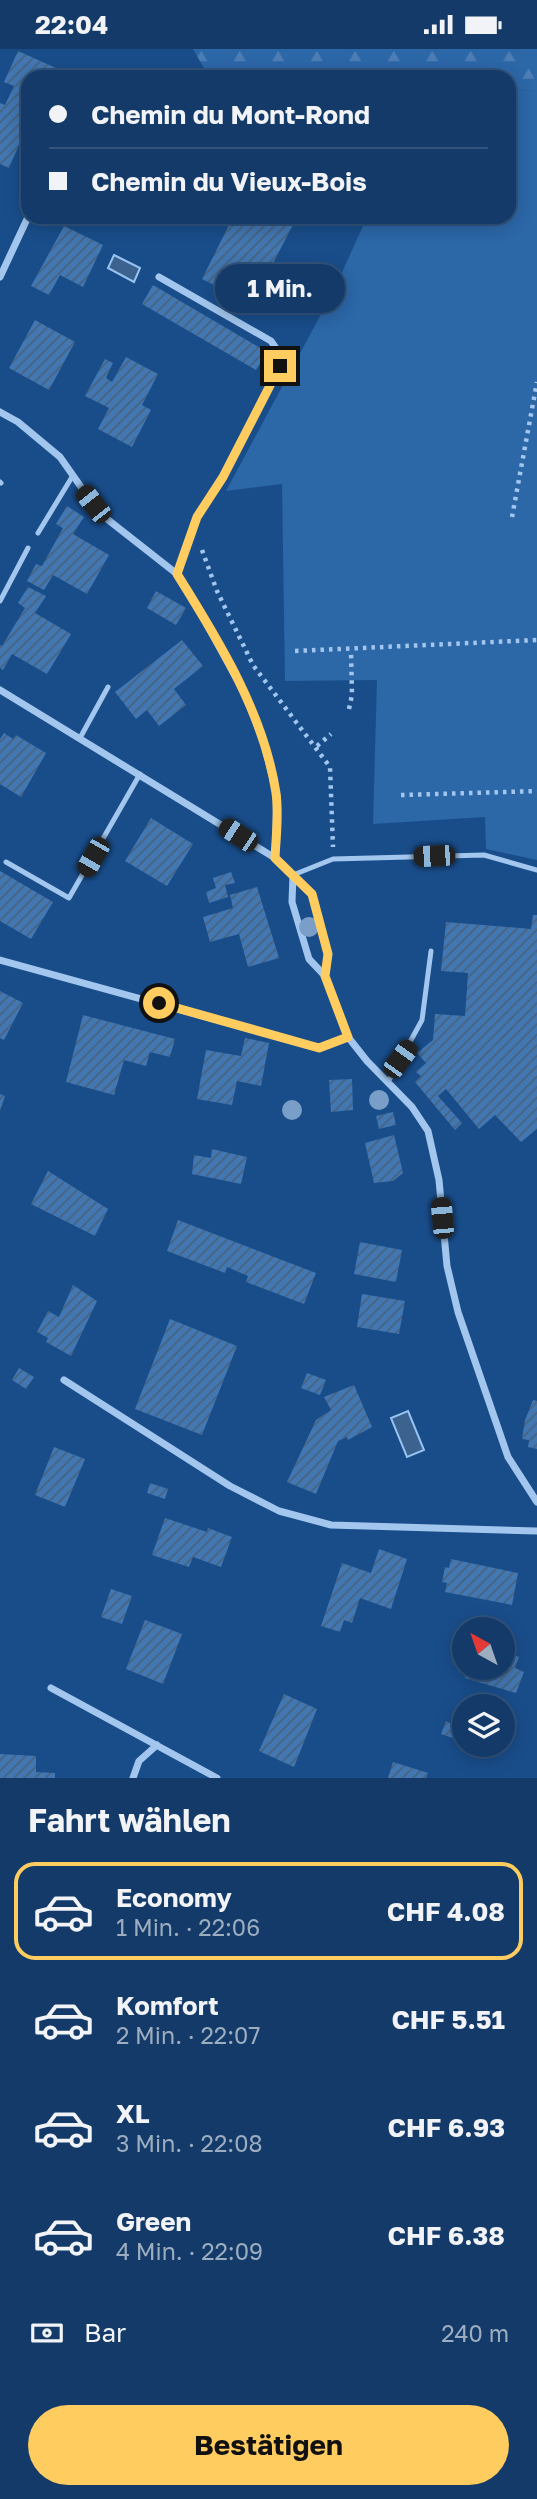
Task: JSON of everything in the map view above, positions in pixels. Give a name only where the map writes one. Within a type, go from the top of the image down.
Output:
[{"type":"street","points":[[0,277],[25,224]]},
{"type":"street","points":[[159,277],[271,341],[282,357],[280,366],[223,477],[193,527],[177,574]]},
{"type":"street","points":[[0,412],[47,445],[60,457],[72,477],[107,519],[177,574],[234,673],[264,743],[277,796],[275,858]]},
{"type":"street","points":[[0,690],[275,858],[312,894],[328,954],[325,976]]},
{"type":"street","points":[[293,875],[292,902],[309,959],[325,976],[348,1037],[412,1107],[428,1131],[439,1180],[447,1266],[458,1312],[508,1457],[537,1502]]},
{"type":"street","points":[[0,960],[319,1048],[348,1037]]},
{"type":"street","points":[[64,1380],[230,1486],[279,1511],[331,1525],[537,1531]]},
{"type":"street","points":[[51,1688],[217,1778]]},
{"type":"street","points":[[133,1778],[139,1761],[157,1745]]},
{"type":"lane","points":[[38,533],[72,477]]},
{"type":"lane","points":[[0,601],[28,548]]},
{"type":"lane","points":[[80,738],[108,687]]},
{"type":"lane","points":[[6,862],[69,898],[140,774]]},
{"type":"lane","points":[[293,875],[333,859],[484,855],[537,870]]},
{"type":"lane","points":[[388,1082],[422,1020],[431,951]]},
{"type":"path","points":[[512,517],[537,381]]},
{"type":"path","points":[[193,527],[217,591],[253,665],[317,746],[330,767],[333,859]]},
{"type":"path","points":[[295,651],[537,640]]},
{"type":"path","points":[[349,709],[352,695],[351,650]]},
{"type":"path","points":[[317,746],[331,734]]},
{"type":"path","points":[[401,795],[537,791]]},
{"type":"green space","points":[[193,49],[537,49],[537,92],[516,89],[516,70],[205,70]]},
{"type":"green space","points":[[516,89],[537,92],[537,860],[486,849],[485,817],[373,824],[377,680],[285,681],[282,484],[226,491],[334,290],[364,224],[516,224]]},
{"type":"shaded area","points":[[114,255],[140,268],[134,282],[108,268]]},
{"type":"shaded area","points":[[408,1411],[424,1450],[407,1457],[391,1418]]},
{"type":"building","points":[[18,51],[61,70],[21,70],[21,140],[9,168],[0,164],[0,103],[5,105],[14,86],[4,82]]},
{"type":"building","points":[[230,224],[293,224],[252,304],[202,279]]},
{"type":"building","points":[[64,226],[103,245],[83,287],[60,275],[49,295],[31,286]]},
{"type":"building","points":[[153,285],[267,352],[256,370],[142,304]]},
{"type":"building","points":[[35,320],[75,342],[49,390],[9,368]]},
{"type":"building","points":[[126,357],[158,374],[142,405],[151,410],[132,447],[98,429],[109,408],[85,396],[105,359],[113,363],[106,378],[112,382]]},
{"type":"building","points":[[67,506],[84,517],[73,534],[109,555],[87,594],[53,575],[44,590],[27,581],[36,564],[42,566],[63,528],[56,524]]},
{"type":"building","points":[[28,587],[46,596],[35,613],[71,634],[47,674],[12,654],[3,670],[0,668],[0,645],[2,646],[25,608],[18,603]]},
{"type":"building","points":[[156,591],[186,608],[176,625],[147,608]]},
{"type":"building","points":[[182,640],[203,666],[174,689],[186,705],[159,726],[147,710],[136,719],[115,692]]},
{"type":"building","points":[[4,733],[13,739],[16,735],[46,753],[21,797],[0,784],[0,739]]},
{"type":"building","points":[[151,818],[193,844],[167,886],[125,861]]},
{"type":"building","points":[[0,871],[53,902],[31,939],[0,921]]},
{"type":"building","points":[[231,872],[235,883],[225,885],[228,897],[209,903],[206,892],[216,888],[213,878]]},
{"type":"building","points":[[257,887],[279,958],[248,967],[239,934],[210,942],[203,917],[233,908],[230,895]]},
{"type":"building","points":[[533,915],[537,915],[537,1129],[521,1142],[495,1115],[479,1129],[446,1089],[438,1096],[462,1123],[455,1130],[415,1082],[421,1076],[416,1072],[426,1063],[417,1053],[433,1040],[435,1014],[465,1016],[468,973],[441,971],[446,922],[531,929]]},
{"type":"building","points":[[0,991],[23,1003],[4,1040],[0,1038]]},
{"type":"building","points":[[83,1015],[175,1039],[170,1057],[150,1052],[146,1066],[124,1060],[114,1095],[66,1082]]},
{"type":"building","points":[[245,1038],[269,1043],[261,1086],[237,1081],[232,1105],[197,1099],[206,1050],[241,1056]]},
{"type":"building","points":[[352,1079],[353,1110],[331,1112],[329,1080]]},
{"type":"building","points":[[0,1094],[5,1096],[0,1111]]},
{"type":"building","points":[[393,1112],[396,1125],[379,1129],[376,1116]]},
{"type":"building","points":[[394,1135],[403,1173],[393,1181],[374,1183],[365,1143]]},
{"type":"building","points":[[212,1149],[247,1157],[241,1184],[192,1174],[194,1155],[211,1158]]},
{"type":"building","points":[[48,1171],[108,1209],[95,1236],[31,1204]]},
{"type":"building","points":[[178,1220],[316,1273],[304,1304],[246,1282],[248,1276],[227,1267],[225,1273],[167,1251]]},
{"type":"building","points":[[360,1242],[402,1250],[396,1282],[354,1274]]},
{"type":"building","points":[[73,1285],[97,1301],[71,1356],[46,1342],[48,1338],[37,1332],[48,1311],[59,1317]]},
{"type":"building","points":[[362,1294],[405,1301],[399,1334],[357,1327]]},
{"type":"building","points":[[170,1319],[237,1346],[202,1435],[135,1409]]},
{"type":"building","points":[[19,1368],[34,1377],[26,1389],[12,1380]]},
{"type":"building","points":[[307,1373],[326,1380],[320,1395],[301,1388]]},
{"type":"building","points":[[354,1385],[372,1427],[348,1440],[347,1437],[338,1441],[316,1494],[287,1482],[316,1420],[331,1410],[324,1397]]},
{"type":"building","points":[[533,1400],[537,1401],[537,1449],[528,1447],[529,1440],[522,1439],[525,1420]]},
{"type":"building","points":[[54,1447],[85,1459],[65,1507],[35,1495]]},
{"type":"building","points":[[150,1483],[168,1489],[165,1499],[147,1493]]},
{"type":"building","points":[[165,1518],[207,1532],[208,1528],[232,1537],[221,1567],[193,1557],[189,1567],[152,1555]]},
{"type":"building","points":[[379,1549],[407,1559],[391,1609],[360,1598],[352,1623],[344,1620],[340,1632],[321,1626],[342,1563],[371,1573]]},
{"type":"building","points":[[451,1559],[518,1573],[512,1605],[445,1592],[447,1583],[442,1582],[445,1567],[449,1568]]},
{"type":"building","points":[[111,1589],[132,1596],[122,1624],[101,1617]]},
{"type":"building","points":[[145,1620],[182,1634],[163,1684],[126,1669]]},
{"type":"building","points":[[515,1668],[524,1672],[516,1693],[472,1680],[515,1680]]},
{"type":"building","points":[[284,1694],[317,1709],[294,1767],[259,1751]]},
{"type":"building","points":[[446,1721],[452,1724],[452,1738],[441,1734]]},
{"type":"building","points":[[0,1754],[36,1756],[36,1772],[55,1773],[55,1778],[0,1778]]},
{"type":"building","points":[[393,1762],[428,1773],[426,1778],[388,1778]]},
{"type":"route","points":[[159,1003],[319,1048],[348,1037],[325,976],[328,954],[312,894],[275,858],[277,796],[264,743],[245,694],[177,574],[197,517],[223,477],[280,366]]}]
